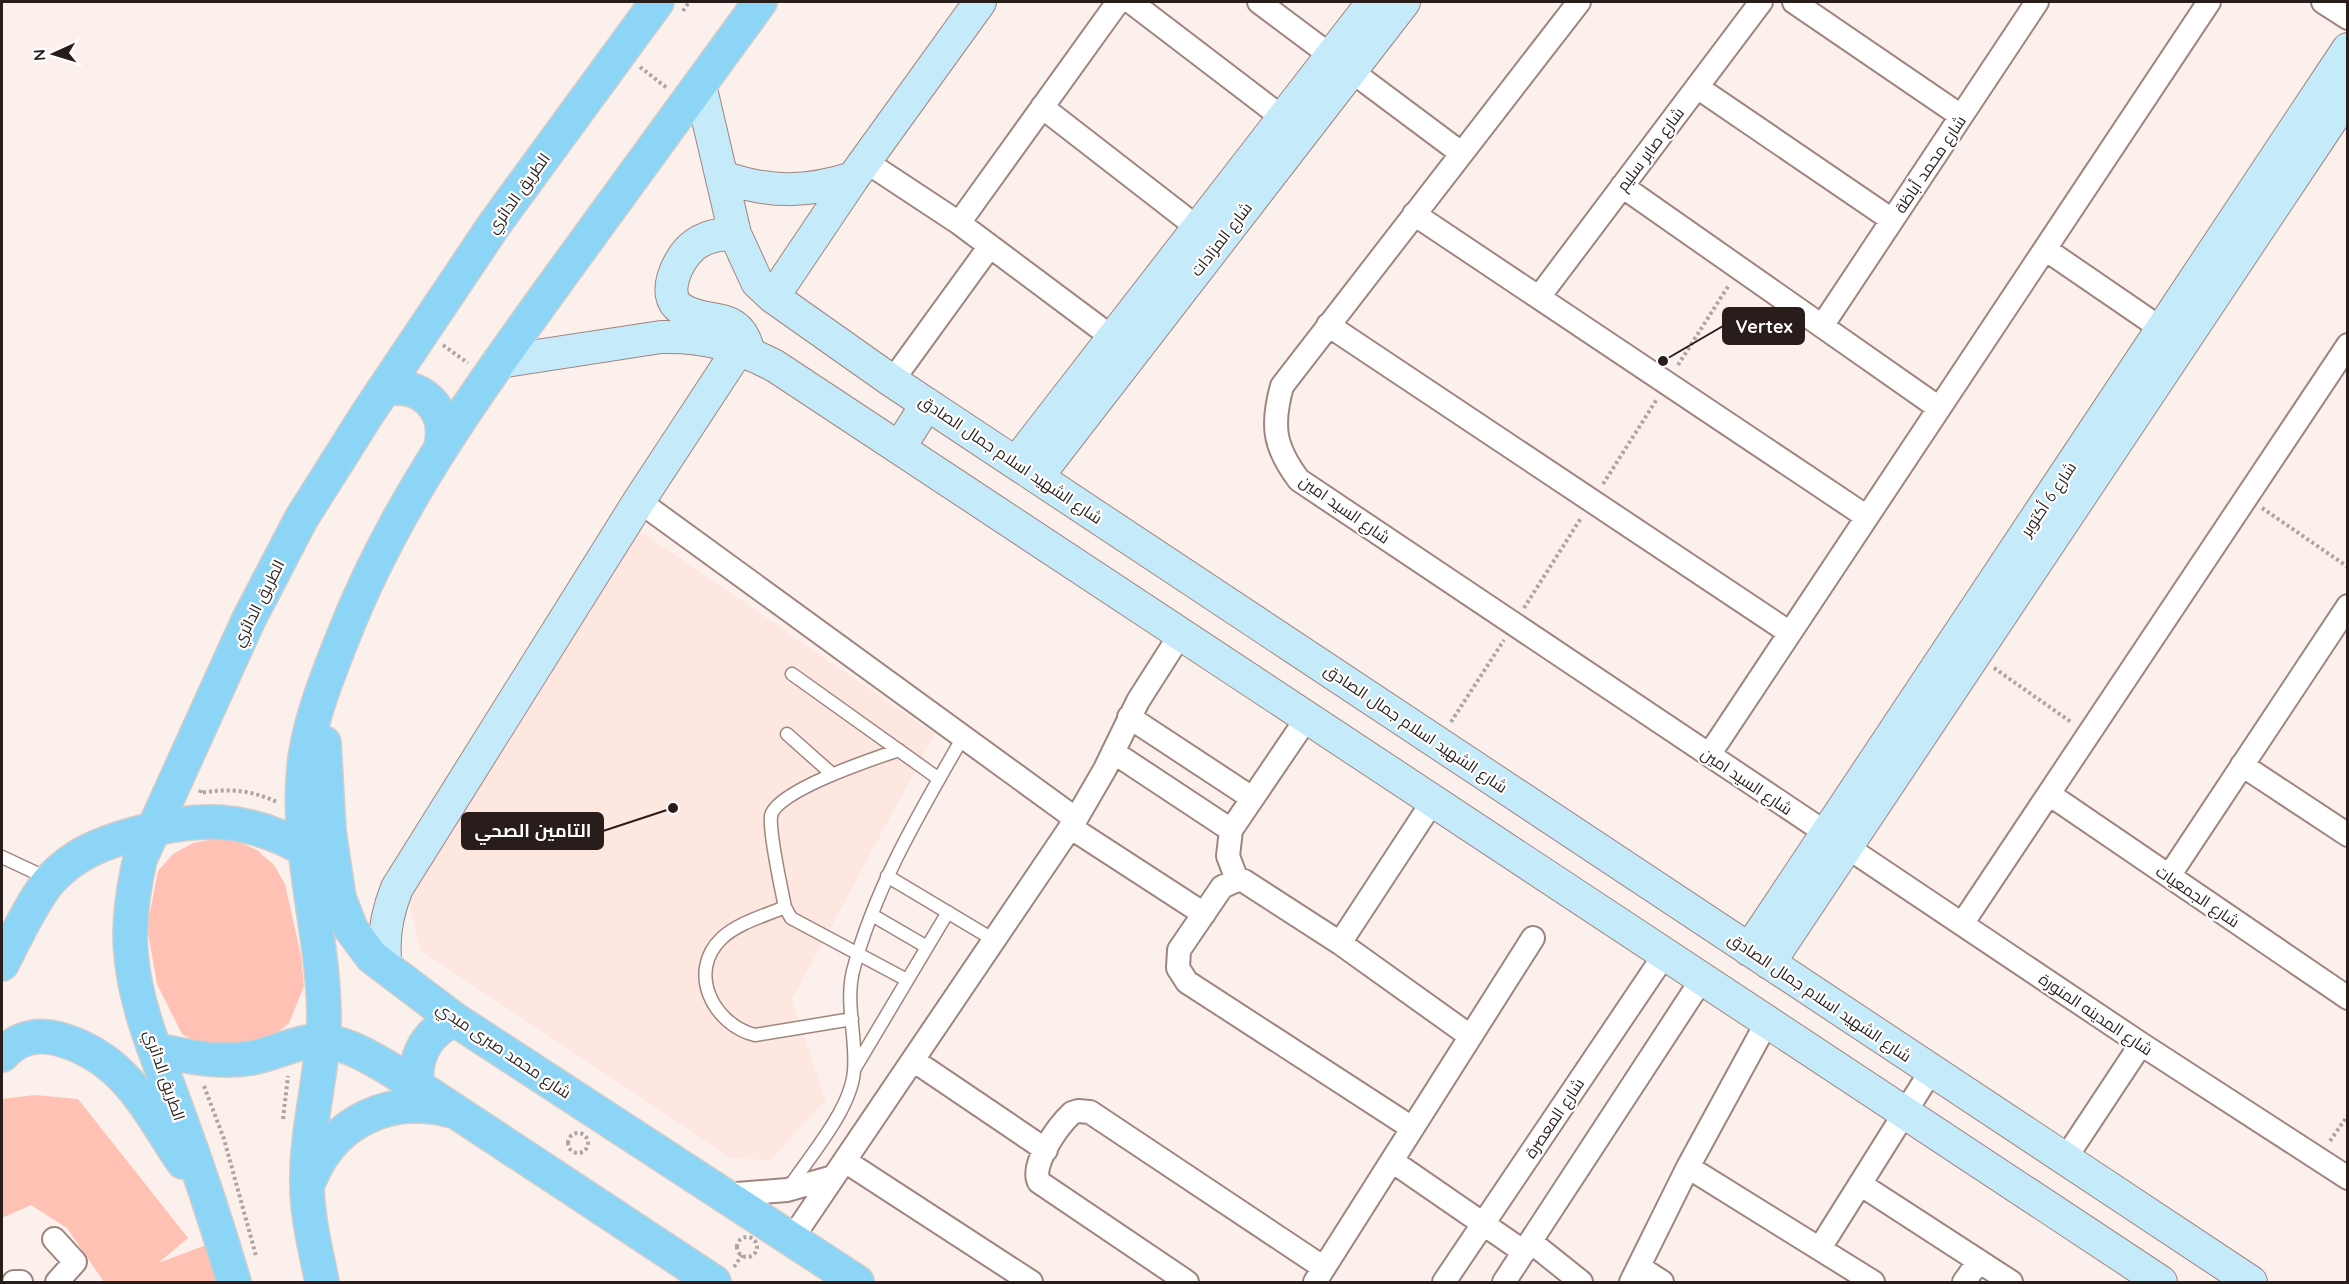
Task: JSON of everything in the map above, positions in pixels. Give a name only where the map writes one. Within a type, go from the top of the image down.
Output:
[{"type":"main road","name":"الطريق الدائري","points":[[246,1273],[205,1186],[156,1050],[136,986],[131,955],[130,922],[133,890],[140,859],[151,829],[248,621],[296,529],[383,390],[494,225],[657,2]]},
{"type":"main road","points":[[322,1282],[307,1186],[310,1134],[323,1041],[321,958],[306,850],[303,802],[306,754],[316,707],[365,581],[423,474],[494,370],[760,2]]},
{"type":"main road","points":[[383,390],[410,388],[432,401],[443,426],[441,446]]},
{"type":"main road","name":"شارع محمد صبرى مبدي","points":[[316,707],[324,743],[329,831],[339,898],[360,943],[386,968],[454,1019],[857,1282]]},
{"type":"main road","points":[[2,964],[10,930],[50,879],[78,855],[102,844],[174,824],[220,821],[265,830],[306,850]]},
{"type":"main road","points":[[417,1086],[418,1059],[423,1046],[431,1034],[454,1019]]},
{"type":"main road","points":[[2,1056],[17,1042],[39,1036],[74,1043],[100,1056],[125,1077],[136,1090],[190,1172],[205,1186]]},
{"type":"main road","points":[[156,1050],[225,1060],[258,1057],[300,1044],[323,1041],[365,1056],[417,1086],[714,1282]]},
{"type":"main road","points":[[307,1186],[315,1165],[328,1145],[345,1129],[364,1117],[386,1108],[408,1105],[431,1106],[454,1112]]},
{"type":"street","points":[[773,297],[859,169],[980,2]]},
{"type":"street","points":[[959,222],[1118,2]]},
{"type":"street","points":[[1131,2],[1283,118]]},
{"type":"street","points":[[1259,2],[1461,153]]},
{"type":"street","name":"شارع المزادات","points":[[1027,470],[1341,63],[1373,2]]},
{"type":"street","name":"شارع المزادات","points":[[1027,470],[1113,339],[1283,118],[1404,2]]},
{"type":"street","name":"شارع السيد امين","points":[[1579,2],[1282,386],[1275,411],[1276,436],[1284,460],[1299,480],[1836,841]]},
{"type":"street","name":"شارع صابر سليم","points":[[1539,297],[1761,2]]},
{"type":"street","points":[[1794,2],[1961,116]]},
{"type":"street","points":[[1709,755],[2209,2]]},
{"type":"street","points":[[2323,2],[2348,18]]},
{"type":"street","name":"شارع محمد أباظة","points":[[1822,326],[2033,3]]},
{"type":"street","name":"شارع 6 أكتوبر","points":[[1836,841],[1974,655],[2348,49]]},
{"type":"street","points":[[1697,87],[1892,220]]},
{"type":"street","name":"شارع الشهيد اسلام جمال الصادق","points":[[694,93],[723,177],[735,234],[757,282],[773,297],[892,381],[2251,1282]]},
{"type":"street","name":"شارع 6 أكتوبر","points":[[1759,956],[2172,336],[2348,95]]},
{"type":"street","points":[[1042,107],[1198,228]]},
{"type":"street","points":[[723,177],[774,190],[801,190],[827,186],[859,169]]},
{"type":"street","points":[[859,169],[959,222],[1113,339]]},
{"type":"street","points":[[1622,186],[1939,408]]},
{"type":"street","points":[[1414,214],[1867,517]]},
{"type":"street","points":[[386,968],[384,952],[386,919],[397,888],[639,501],[745,350],[742,333],[734,326],[721,319],[682,310],[677,306],[673,295],[675,272],[687,252],[704,239],[735,234]]},
{"type":"street","points":[[892,381],[990,246]]},
{"type":"street","points":[[2045,249],[2172,336]]},
{"type":"street","points":[[1328,325],[1790,633]]},
{"type":"street","points":[[494,370],[661,337],[702,338],[745,350],[800,381],[2159,1282]]},
{"type":"street","points":[[1962,924],[2348,345]]},
{"type":"street","points":[[899,448],[927,404]]},
{"type":"street","points":[[639,501],[963,737],[1073,823],[1204,914]]},
{"type":"street","points":[[2169,876],[2348,606]]},
{"type":"street","points":[[791,1239],[1073,823],[1113,752],[1129,717],[1180,635]]},
{"type":"street","points":[[1129,717],[1252,798]]},
{"type":"street","points":[[1237,880],[1228,856],[1231,830],[1306,717]]},
{"type":"street","points":[[1113,752],[1231,830]]},
{"type":"street","points":[[2242,765],[2348,835]]},
{"type":"street","name":"شارع الجمعيات","points":[[2049,794],[2348,998]]},
{"type":"street","points":[[1492,840],[1521,798]]},
{"type":"street","points":[[1340,943],[1433,801]]},
{"type":"street","name":"شارع المدينه المنورة","points":[[1836,841],[2140,1044],[2348,1178]]},
{"type":"street","points":[[1412,1128],[1187,982],[1178,968],[1179,950],[1222,887],[1237,880],[1251,885],[1340,943],[1470,1036]]},
{"type":"street","points":[[1187,1282],[1042,1186],[1035,1172],[1038,1162],[1072,1113],[1084,1110],[1090,1112],[1319,1275],[1533,938]]},
{"type":"street","name":"شارع المعصرة","points":[[1444,1282],[1665,954]]},
{"type":"street","points":[[1504,1282],[1702,979]]},
{"type":"street","points":[[1662,1282],[1635,1275],[1688,1167],[1767,1022]]},
{"type":"street","points":[[2065,1159],[2140,1044]]},
{"type":"street","points":[[913,1060],[1046,1150]]},
{"type":"street","points":[[1820,1248],[1931,1071]]},
{"type":"street","points":[[1392,1161],[1483,1223],[1527,1247],[1581,1282]]},
{"type":"street","points":[[1688,1167],[1873,1282]]},
{"type":"street","points":[[725,1195],[787,1190],[839,1169]]},
{"type":"street","points":[[839,1169],[1031,1282]]},
{"type":"street","points":[[1860,1184],[2012,1282]]},
{"type":"street","points":[[54,1239],[75,1262],[57,1282]]},
{"type":"street","points":[[1964,1282],[1979,1261]]},
{"type":"street","points":[[14,1282],[21,1282]]},
{"type":"lane","points":[[792,674],[939,779]]},
{"type":"lane","points":[[787,734],[832,774]]},
{"type":"lane","points":[[854,1069],[851,985],[859,952],[887,876],[963,737]]},
{"type":"lane","points":[[899,750],[832,774],[779,803],[771,817],[784,907],[791,918],[859,952],[907,980]]},
{"type":"lane","points":[[2,857],[50,879]]},
{"type":"lane","points":[[887,876],[994,940]]},
{"type":"lane","points":[[784,907],[732,930],[712,951],[707,965],[706,980],[709,997],[717,1012],[742,1031],[755,1035],[852,1018]]},
{"type":"lane","points":[[787,1190],[845,1103],[854,1069],[948,912]]},
{"type":"lane","points":[[872,915],[927,947]]},
{"type":"path","points":[[621,51],[694,93]]},
{"type":"path","points":[[424,329],[494,370]]},
{"type":"path","points":[[2246,498],[2348,567]]},
{"type":"path","points":[[1974,655],[2089,734]]},
{"type":"path","points":[[282,1071],[288,1074],[282,1124]]},
{"type":"path","points":[[210,1082],[202,1081],[224,1139],[246,1273]]},
{"type":"path","points":[[2318,1159],[2348,1115]]},
{"type":"path","points":[[575,1133],[587,1139],[588,1144],[582,1152],[577,1153],[569,1148],[568,1140],[575,1133]]},
{"type":"path","points":[[744,1237],[753,1239],[756,1243],[757,1248],[752,1256],[747,1257],[739,1252],[738,1244],[744,1237]]},
{"type":"shaded area","points":[[629,523],[935,734],[792,999],[826,1100],[770,1160],[730,1158],[420,950],[405,882]]},
{"type":"shaded area","points":[[214,839],[236,841],[257,850],[274,865],[285,884],[301,956],[304,986],[289,1023],[271,1038],[249,1047],[203,1045],[182,1034],[157,984],[147,927],[158,871],[173,854],[193,843]]},
{"type":"shaded area","points":[[35,1095],[78,1099],[188,1238],[158,1263],[209,1244],[219,1282],[104,1282],[67,1228],[31,1205],[4,1217],[2,1215],[2,1099]]},
{"type":"place","name":"Vertex","points":[[1663,361]]},
{"type":"place","name":"التامين الصحي","points":[[673,808]]}]
